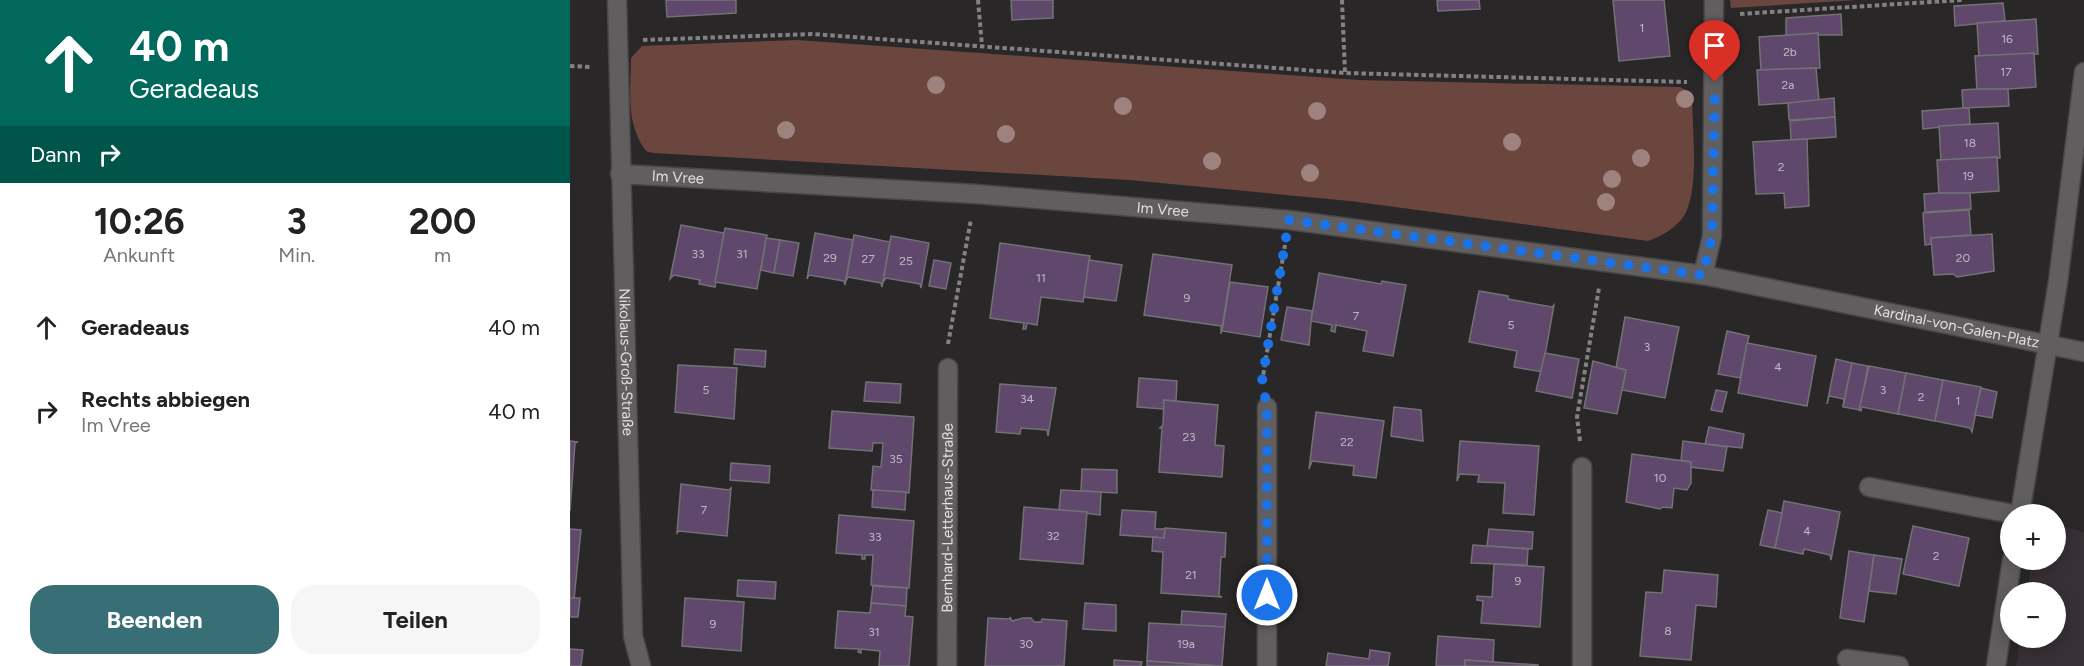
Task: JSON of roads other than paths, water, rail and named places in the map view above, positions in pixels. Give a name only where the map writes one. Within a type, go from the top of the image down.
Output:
[{"type":"street","name":"Nikolaus-Groß-Straße","points":[[617,0],[633,636],[641,666]]},
{"type":"street","points":[[1703,275],[1712,236],[1715,8]]},
{"type":"street","name":"Kardinal-von-Galen-Platz","points":[[1703,275],[2049,343],[2084,72]]},
{"type":"street","name":"Im Vree","points":[[620,174],[976,194],[1289,220],[1703,275]]},
{"type":"street","points":[[2022,504],[2049,343],[2084,352]]},
{"type":"street","name":"Bernhard-Letterhaus-Straße","points":[[947,666],[948,368]]},
{"type":"street","points":[[1267,407],[1267,666]]},
{"type":"street","points":[[1582,467],[1582,666]]},
{"type":"street","points":[[1869,487],[2000,512]]},
{"type":"street","points":[[1996,666],[2010,570]]},
{"type":"street","points":[[1847,659],[1899,666]]}]
